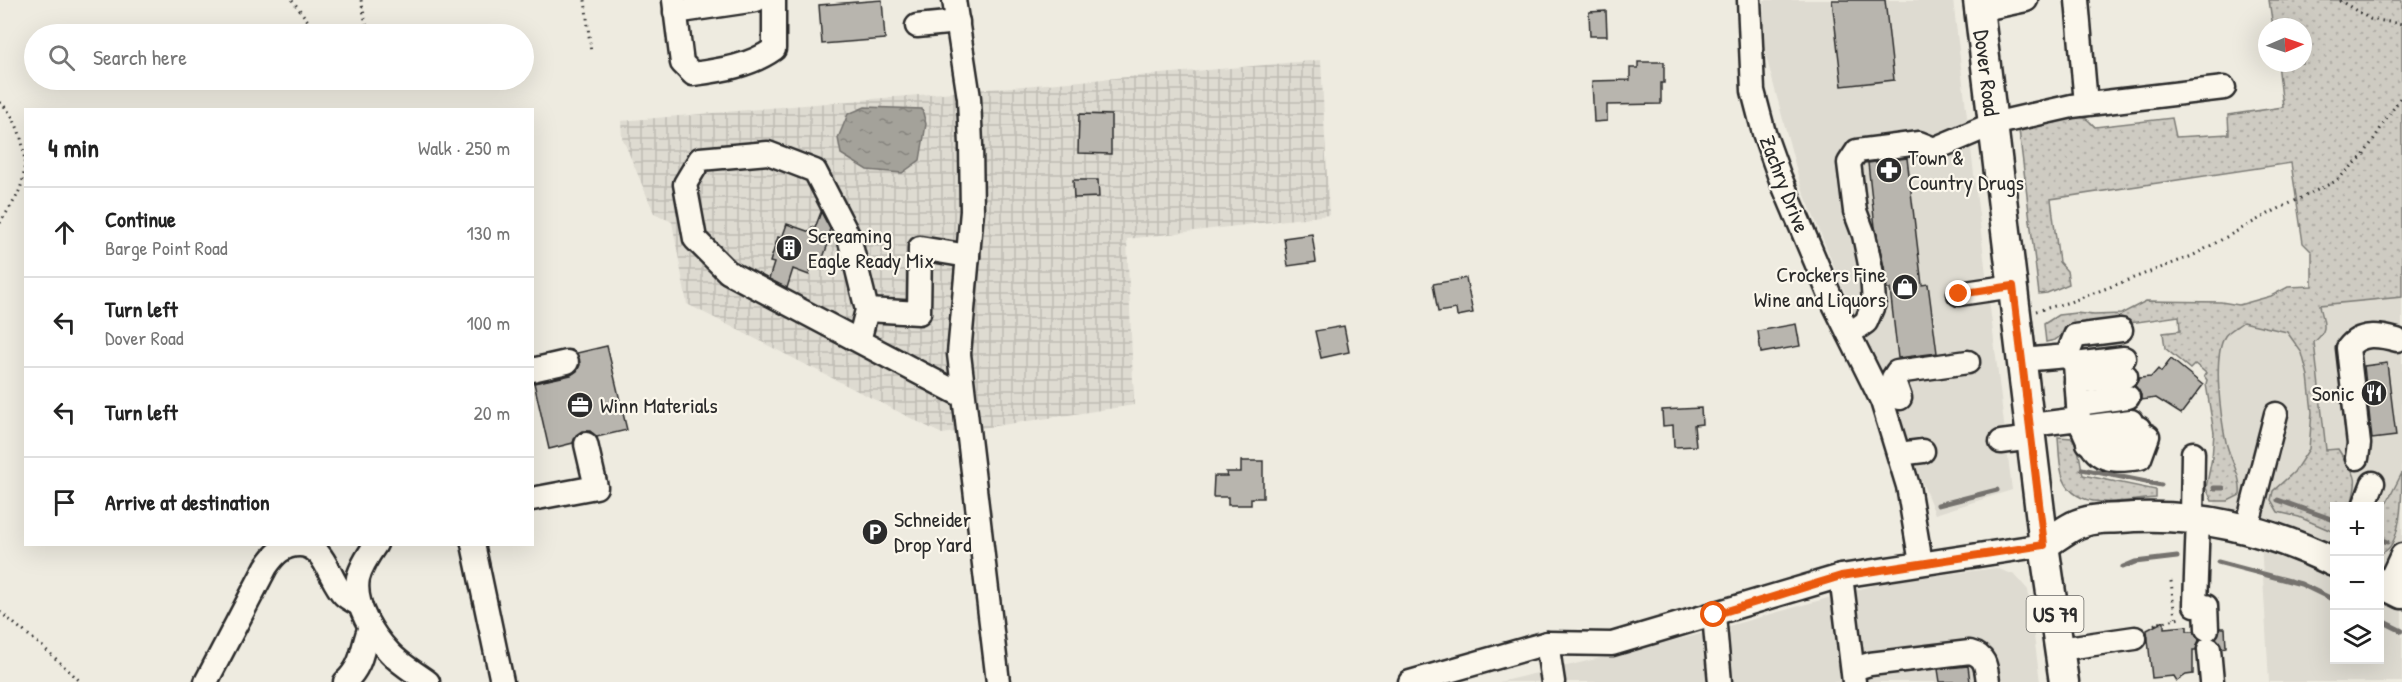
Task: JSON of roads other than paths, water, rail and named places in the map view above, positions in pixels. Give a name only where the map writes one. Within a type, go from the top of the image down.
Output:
[{"type":"main road","name":"Dover Road","points":[[1978,5],[2044,545],[2064,682]]},
{"type":"main road","points":[[2044,545],[2082,522],[2142,516],[2195,518],[2247,528],[2309,549],[2330,560]]},
{"type":"street","points":[[756,0],[674,6],[682,63],[693,74],[730,68],[760,59],[774,49],[774,0]]},
{"type":"street","name":"Zachry Drive","points":[[1749,0],[1753,91],[1764,133],[1782,184],[1831,298],[1882,400],[1908,486],[1921,563]]},
{"type":"street","points":[[1978,5],[2026,0]]},
{"type":"street","points":[[2077,0],[2086,104]]},
{"type":"street","points":[[917,26],[956,11],[969,98],[972,211],[959,354],[998,682]]},
{"type":"street","points":[[1849,334],[1866,322],[1874,303],[1872,274],[1864,235],[1855,211],[1849,163],[1857,151],[1919,143],[1934,149],[1994,124],[2086,104],[2224,88]]},
{"type":"street","points":[[859,341],[867,310],[849,237],[815,171],[768,153],[700,159],[685,184],[695,239],[728,272],[963,396]]},
{"type":"street","points":[[867,310],[919,313],[920,248],[968,256]]},
{"type":"street","points":[[1959,294],[2013,286]]},
{"type":"street","points":[[2357,458],[2359,444],[2348,348],[2354,340],[2368,336],[2382,336],[2397,340]]},
{"type":"street","points":[[2022,360],[2139,429],[2140,458],[2124,460],[2101,456],[2077,393]]},
{"type":"street","points":[[2001,442],[2031,432],[2077,393],[2124,361],[2077,393]]},
{"type":"street","points":[[534,370],[567,362]]},
{"type":"street","points":[[1900,398],[1893,378],[1897,372],[1968,362]]},
{"type":"street","points":[[2247,528],[2276,414]]},
{"type":"street","points":[[534,499],[596,487],[586,444]]},
{"type":"street","points":[[1899,454],[1923,451]]},
{"type":"street","points":[[2193,453],[2201,605],[2208,639],[2212,682]]},
{"type":"street","points":[[2366,502],[2373,483]]},
{"type":"street","points":[[1410,682],[1547,643],[1612,644],[1841,576],[2044,545]]},
{"type":"street","points":[[206,682],[276,552],[291,546]]},
{"type":"street","points":[[307,546],[316,550],[344,595],[360,604]]},
{"type":"street","points":[[375,546],[358,579],[360,604],[370,627],[392,655],[428,682]]},
{"type":"street","points":[[472,546],[502,682]]},
{"type":"street","points":[[2389,588],[2402,555]]},
{"type":"street","points":[[1841,576],[1853,675],[1870,664],[1970,652],[1980,655],[1986,663],[1988,682]]},
{"type":"street","points":[[1714,615],[1720,682]]},
{"type":"street","points":[[345,682],[356,672],[363,656],[370,627]]},
{"type":"street","points":[[2060,649],[2135,638]]},
{"type":"street","points":[[1547,643],[1552,682]]},
{"type":"water","points":[[865,107],[922,109],[926,124],[920,160],[902,173],[867,170],[841,154],[838,138],[848,114]]},
{"type":"waterway","points":[[2082,469],[2161,485]]},
{"type":"waterway","points":[[2214,488],[2223,488]]},
{"type":"waterway","points":[[1938,505],[1997,490]]},
{"type":"waterway","points":[[2278,500],[2330,519]]},
{"type":"waterway","points":[[2123,567],[2135,562],[2177,557]]},
{"type":"waterway","points":[[2218,562],[2301,584],[2330,598]]},
{"type":"waterway","points":[[2384,622],[2402,631]]},
{"type":"place","name":"Town & Country Drugs","points":[[1889,170]]},
{"type":"place","name":"Screaming Eagle Ready Mix","points":[[789,248]]},
{"type":"place","name":"Crockers Fine Wine and Liquors","points":[[1905,287]]},
{"type":"place","name":"Sonic","points":[[2374,393]]},
{"type":"place","name":"Winn Materials","points":[[580,405]]},
{"type":"place","name":"Schneider Drop Yard","points":[[875,532]]}]
